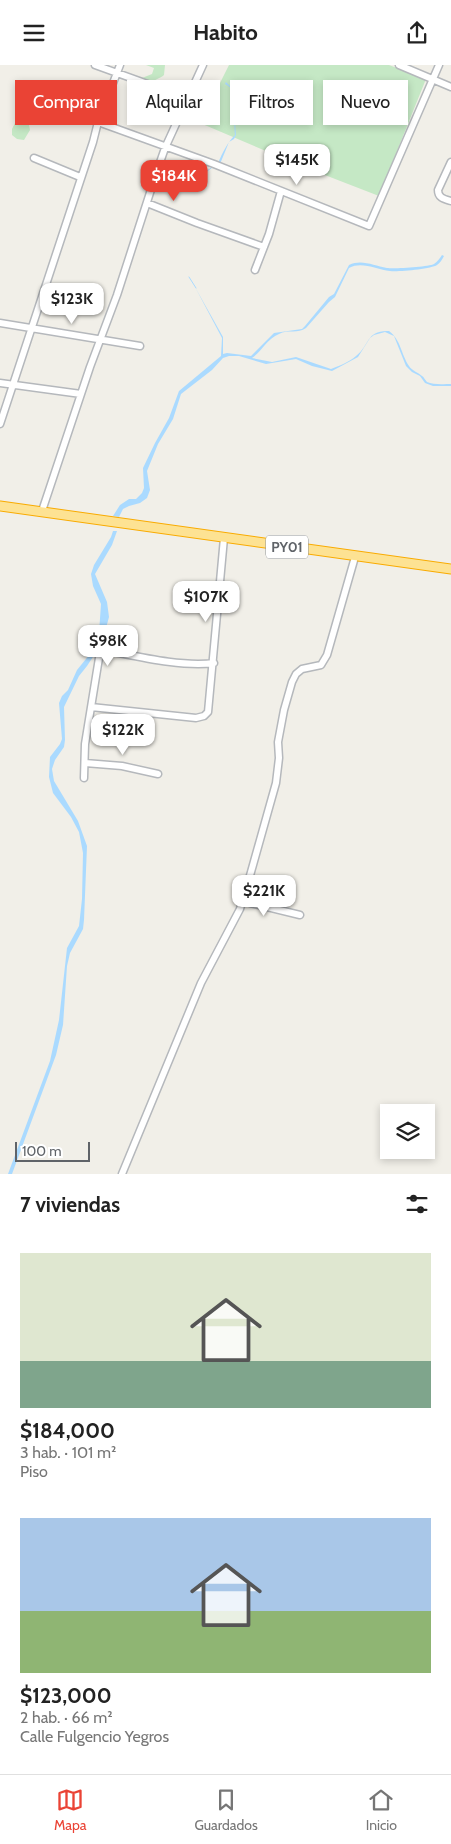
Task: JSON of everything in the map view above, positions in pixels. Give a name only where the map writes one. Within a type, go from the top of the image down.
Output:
[{"type":"highway","name":"PY01","points":[[0,506],[451,569]]},
{"type":"street","points":[[95,65],[136,80]]},
{"type":"street","points":[[114,80],[120,65]]},
{"type":"street","points":[[196,80],[203,65]]},
{"type":"street","points":[[399,65],[434,78],[451,87]]},
{"type":"street","points":[[106,125],[166,148],[216,164],[369,226],[439,65]]},
{"type":"street","points":[[0,424],[97,125]]},
{"type":"street","points":[[42,511],[101,341],[146,203],[176,125]]},
{"type":"street","points":[[34,158],[80,177]]},
{"type":"street","points":[[451,162],[438,190],[440,197],[451,201]]},
{"type":"street","points":[[255,270],[281,191]]},
{"type":"street","points":[[146,203],[264,247]]},
{"type":"street","points":[[0,323],[101,341],[140,345]]},
{"type":"street","points":[[0,383],[82,394]]},
{"type":"street","points":[[91,707],[196,718],[202,717],[210,710],[224,538]]},
{"type":"street","points":[[122,1174],[200,983],[240,909],[276,783],[279,758],[278,742],[292,682],[296,674],[302,669],[321,665],[327,655],[355,557]]},
{"type":"street","points":[[84,778],[85,744],[99,658],[105,652],[158,660],[214,663]]},
{"type":"street","points":[[85,763],[122,767],[158,774]]},
{"type":"street","points":[[244,895],[250,903],[300,915]]},
{"type":"green space","points":[[146,65],[165,65],[164,75],[155,80],[143,80],[142,78],[152,74],[154,68]]},
{"type":"green space","points":[[229,65],[389,65],[426,79],[408,124],[408,80],[323,80],[323,125],[408,125],[379,196],[205,125],[220,125],[220,83]]},
{"type":"green space","points":[[15,123],[15,125],[29,125],[30,130],[24,140],[17,139],[12,135]]},
{"type":"water","points":[[235,125],[236,135],[229,142],[235,135]]},
{"type":"water","points":[[229,142],[220,164],[218,163]]},
{"type":"water","points":[[442,255],[444,256],[437,265],[414,270],[390,271],[359,265],[349,268],[335,297],[306,328],[275,336],[252,358],[272,362],[296,357],[331,369],[356,356],[370,338],[358,357],[332,371],[312,366],[296,359],[266,364],[239,356],[223,358],[212,370],[181,394],[173,419],[158,444],[147,471],[150,490],[147,498],[140,503],[123,509],[119,517],[113,516],[120,505],[129,499],[136,499],[142,493],[144,488],[143,468],[169,418],[179,391],[221,356],[222,338],[195,287],[223,337],[223,354],[251,356],[274,333],[302,329],[329,297],[334,294],[349,265],[368,263],[387,268],[418,267],[434,264]]},
{"type":"water","points":[[382,331],[389,331],[394,336],[385,332],[370,338],[376,333]]},
{"type":"water","points":[[394,337],[412,369],[423,376],[427,382],[451,384],[451,386],[433,386],[425,383],[420,376],[406,366]]},
{"type":"water","points":[[113,531],[117,531],[112,545],[95,574],[107,602],[109,617],[102,643],[79,676],[64,707],[64,747],[55,760],[52,769],[54,781],[78,821],[87,846],[83,929],[70,953],[67,966],[63,1025],[56,1055],[12,1174],[8,1174],[50,1061],[59,1020],[67,948],[79,926],[82,899],[83,853],[79,832],[71,817],[53,793],[49,777],[50,757],[62,739],[59,703],[62,696],[68,690],[77,670],[90,654],[99,633],[101,604],[93,586],[91,574]]},
{"type":"waterway","points":[[207,171],[214,166]]},
{"type":"waterway","points":[[189,277],[196,288]]}]
